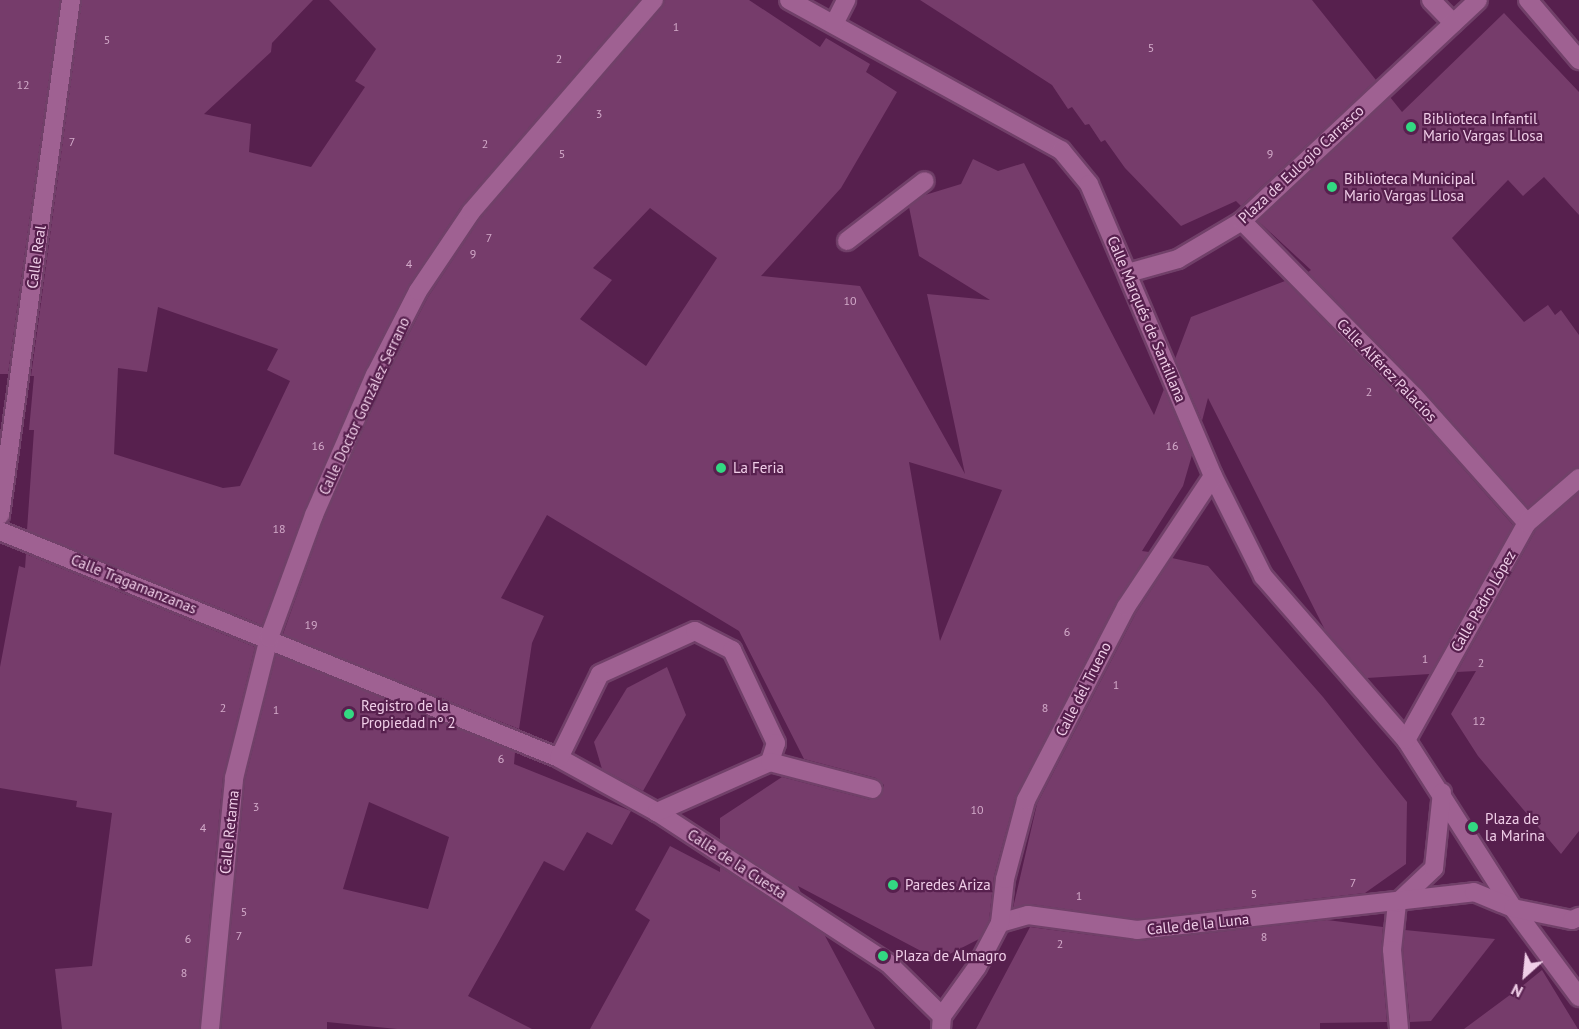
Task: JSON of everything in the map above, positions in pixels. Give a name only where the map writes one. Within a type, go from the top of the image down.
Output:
[{"type":"street","name":"Calle Real","points":[[0,515],[71,0]]},
{"type":"street","name":"Calle Doctor González Serrano","points":[[268,638],[318,504],[375,375],[418,291],[471,212],[654,0]]},
{"type":"street","name":"Calle Marqués de Santillana","points":[[789,0],[1061,150],[1089,184],[1213,476],[1263,576],[1406,740]]},
{"type":"street","points":[[834,24],[846,0]]},
{"type":"street","points":[[1431,0],[1453,23]]},
{"type":"street","name":"Plaza de Eulogio Carrasco","points":[[1128,273],[1178,258],[1242,221],[1478,0]]},
{"type":"street","points":[[1528,0],[1579,60]]},
{"type":"street","points":[[847,241],[925,181]]},
{"type":"street","name":"Calle Alférez Palacios","points":[[1242,221],[1414,396],[1527,523]]},
{"type":"street","name":"Calle del Trueno","points":[[1000,923],[1005,879],[1026,800],[1126,607],[1213,476]]},
{"type":"street","name":"Calle Pedro López","points":[[1406,740],[1527,523],[1579,478]]},
{"type":"street","name":"Calle Tragamanzanas","points":[[0,531],[268,638]]},
{"type":"street","points":[[559,758],[600,674],[695,632],[732,650],[776,743],[770,762]]},
{"type":"street","name":"Calle de la Cuesta","points":[[268,638],[559,758],[657,812],[888,963],[942,1022]]},
{"type":"street","name":"Calle Retama","points":[[210,1029],[234,778],[268,638]]},
{"type":"street","points":[[1406,740],[1442,792],[1513,908],[1579,997]]},
{"type":"street","points":[[657,812],[770,762],[873,789]]},
{"type":"street","points":[[1400,1029],[1392,951],[1397,903],[1434,868],[1442,792]]},
{"type":"street","points":[[1397,903],[1474,892],[1513,908],[1572,920],[1579,917]]},
{"type":"street","name":"Calle de la Luna","points":[[1000,923],[1028,915],[1137,930],[1397,903]]},
{"type":"street","points":[[942,1022],[977,967],[1000,923]]},
{"type":"building","points":[[0,0],[60,0],[8,374],[0,374]]},
{"type":"building","points":[[82,0],[313,0],[272,43],[271,52],[204,114],[251,124],[249,152],[311,167],[365,87],[355,81],[376,49],[329,0],[639,0],[462,205],[409,285],[365,370],[304,511],[262,625],[27,530],[34,430],[29,430],[34,376],[31,376]],"holes":[[[158,307],[278,349],[267,370],[290,381],[240,486],[223,488],[114,454],[118,368],[147,372]]]},
{"type":"building","points":[[665,0],[749,0],[820,47],[826,38],[870,64],[866,72],[897,92],[841,188],[761,276],[860,286],[965,474],[927,294],[990,300],[919,256],[909,207],[925,195],[961,184],[973,159],[998,171],[1024,163],[1154,415],[1164,389],[1192,455],[1183,486],[1142,551],[1149,552],[1116,602],[1016,795],[994,876],[989,920],[979,939],[938,960],[798,886],[801,893],[720,840],[720,818],[782,777],[871,800],[881,796],[884,785],[876,778],[804,759],[739,631],[547,515],[501,598],[544,616],[532,643],[519,729],[283,634],[324,519],[385,380],[428,297],[480,219]],"holes":[[[650,208],[717,258],[646,366],[580,319],[612,280],[593,268]],[[909,462],[1002,490],[940,641]]]},
{"type":"building","points":[[920,0],[1312,0],[1376,80],[1241,206],[1236,201],[1181,226],[1125,168],[1105,140],[1101,142],[1089,124],[1085,125],[1072,107],[1068,109],[1052,85]]},
{"type":"building","points":[[1504,13],[1579,92],[1579,215],[1544,177],[1523,196],[1508,180],[1452,238],[1524,322],[1548,305],[1555,315],[1561,310],[1579,335],[1579,467],[1528,507],[1422,388],[1308,272],[1311,270],[1258,221],[1390,97],[1402,112]]},
{"type":"building","points":[[1285,281],[1406,404],[1513,525],[1430,674],[1367,678],[1325,630],[1208,398],[1202,421],[1175,359],[1191,317]]},
{"type":"building","points":[[1579,493],[1579,831],[1561,854],[1478,756],[1451,714],[1476,671],[1457,672],[1536,530]]},
{"type":"building","points":[[26,554],[255,647],[223,777],[199,1029],[62,1029],[55,969],[92,966],[112,813],[76,807],[77,801],[0,788],[0,667],[19,566],[25,568]]},
{"type":"building","points":[[1172,558],[1208,566],[1323,697],[1407,802],[1406,864],[1365,893],[1137,919],[1030,904],[1013,908],[1037,804],[1136,613]]},
{"type":"building","points":[[276,655],[515,752],[514,764],[631,811],[612,845],[587,832],[564,871],[544,861],[468,996],[532,1029],[397,1029],[327,1022],[327,1029],[221,1029],[245,780]],"holes":[[[369,802],[449,837],[428,909],[343,889]]]},
{"type":"building","points":[[667,667],[686,715],[643,791],[602,769],[594,742],[627,688]]},
{"type":"building","points":[[670,846],[720,872],[720,867],[824,934],[875,1029],[590,1029],[650,920],[635,910]]},
{"type":"building","points":[[1327,920],[1383,927],[1381,951],[1387,1022],[1320,1023],[1320,1029],[976,1029],[1030,927],[1138,941]]},
{"type":"building","points":[[1405,930],[1495,939],[1431,1021],[1410,1022],[1403,950]]},
{"type":"building","points":[[1542,970],[1578,1029],[1464,1029],[1526,983]]},
{"type":"place","name":"Biblioteca Infantil Mario Vargas Llosa","points":[[1411,127]]},
{"type":"place","name":"Biblioteca Municipal Mario Vargas Llosa","points":[[1332,187]]},
{"type":"place","name":"La Feria","points":[[721,468]]},
{"type":"place","name":"Registro de la Propiedad nº 2","points":[[349,714]]},
{"type":"place","name":"Plaza de la Marina","points":[[1473,827]]},
{"type":"place","name":"Paredes Ariza","points":[[893,885]]},
{"type":"place","name":"Plaza de Almagro","points":[[883,956]]}]
